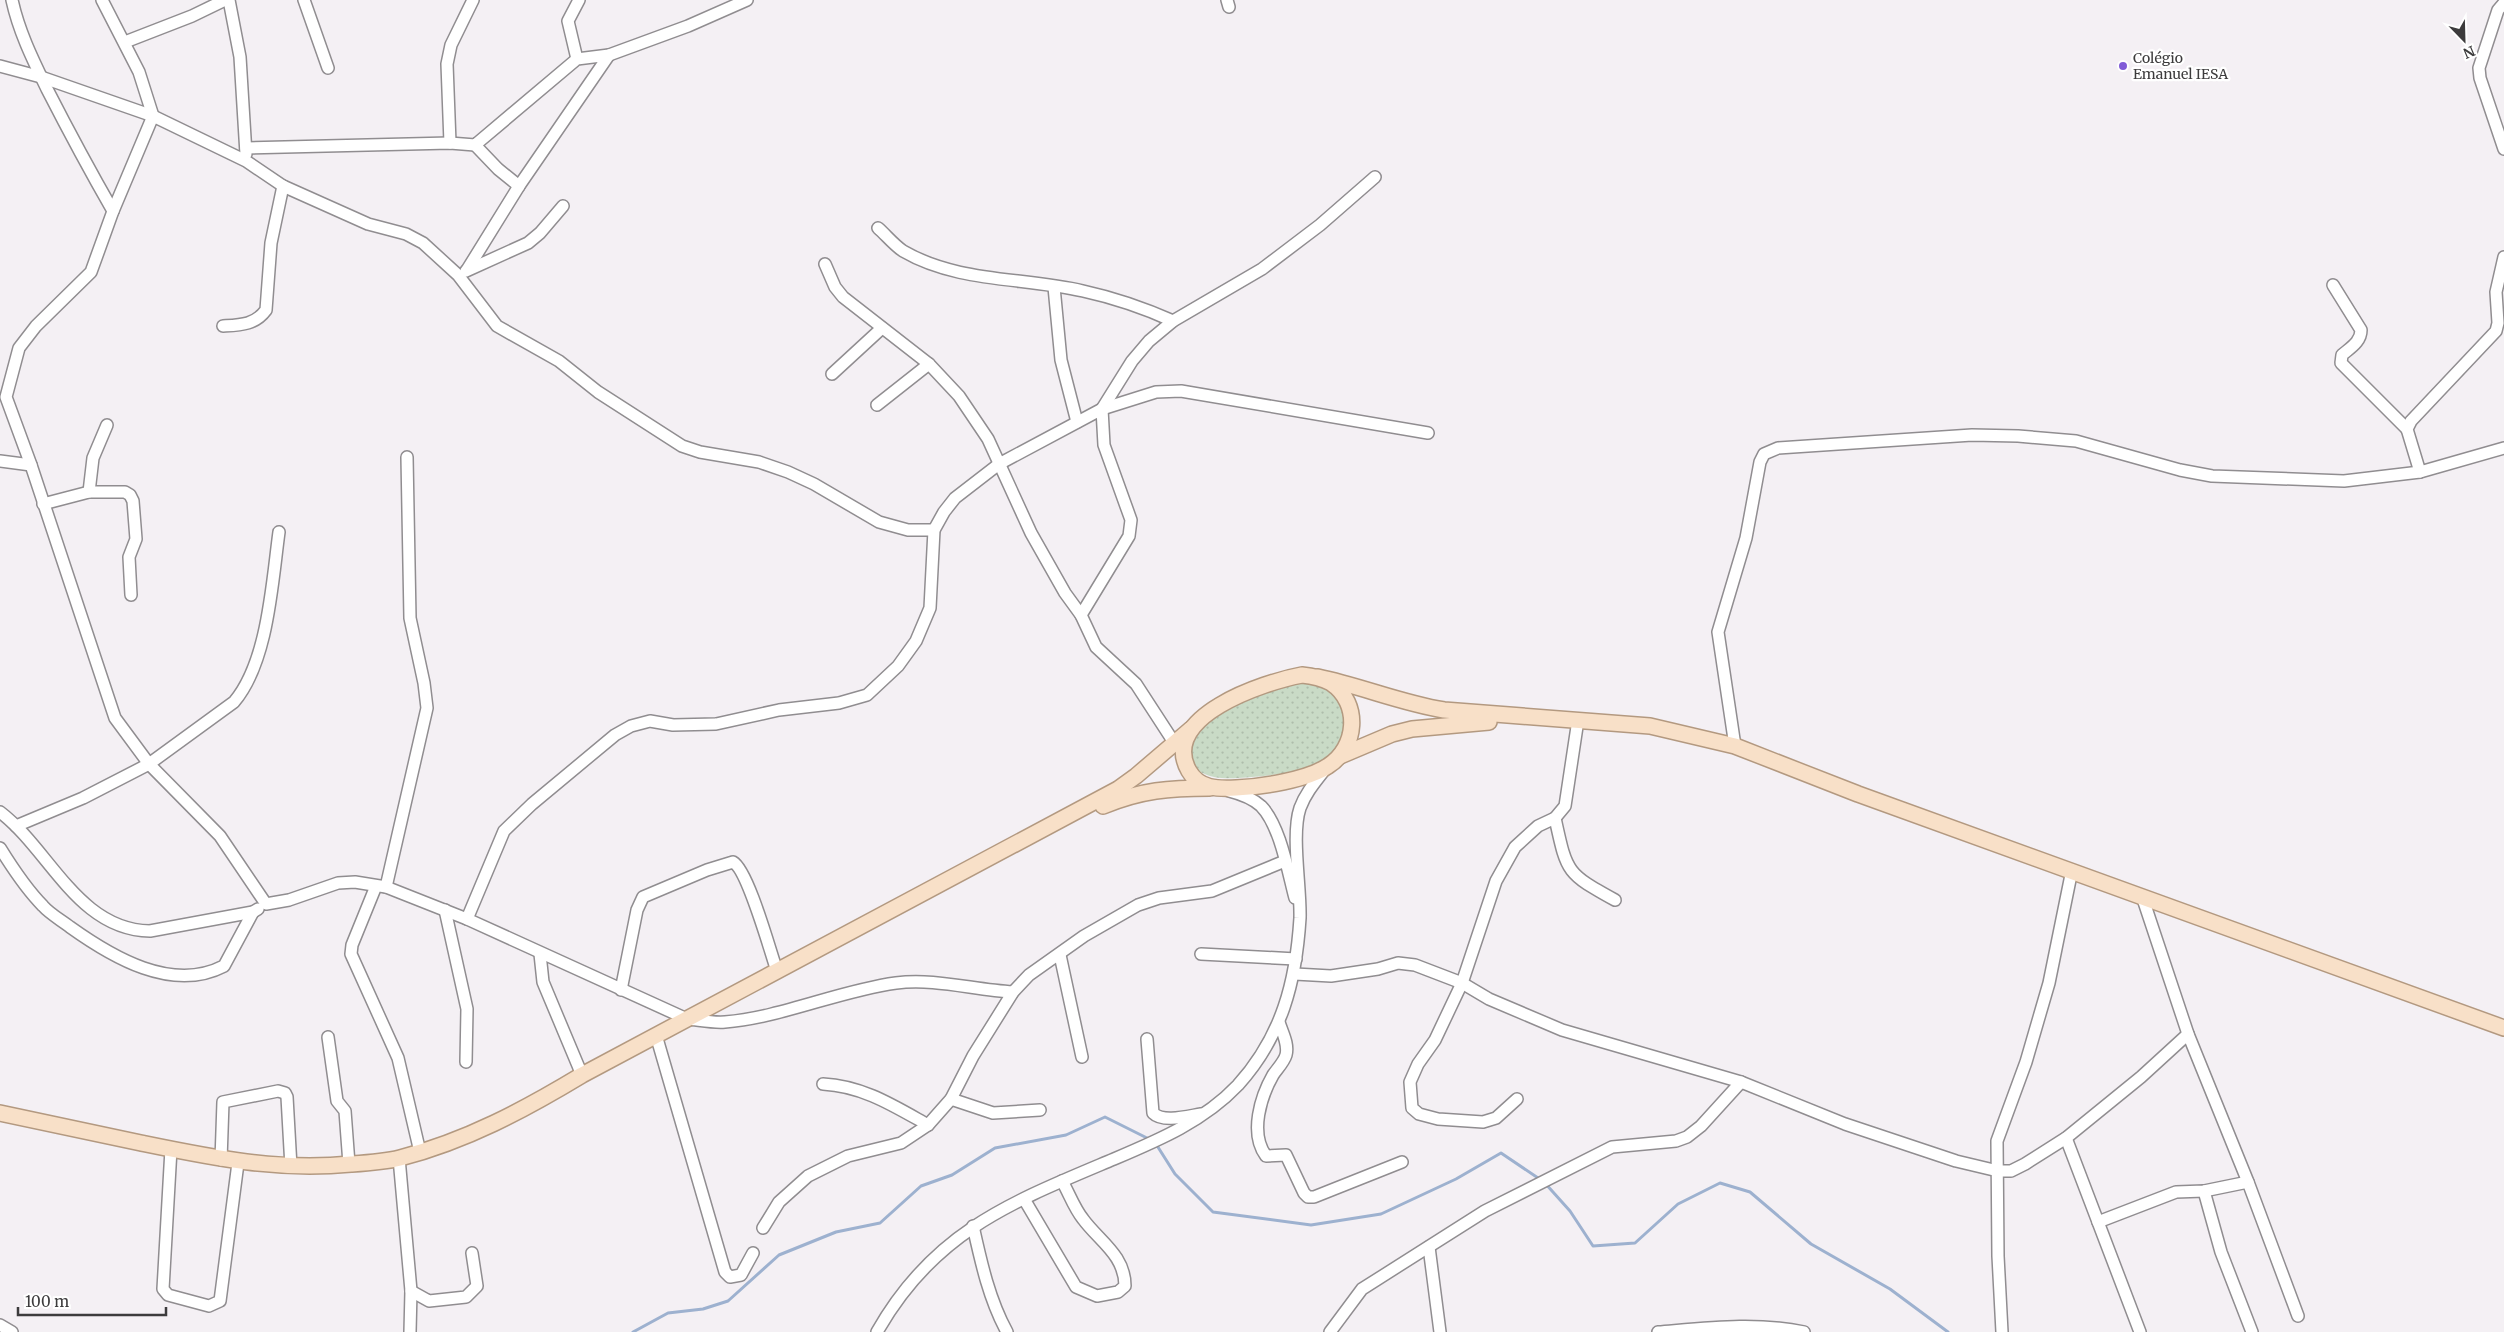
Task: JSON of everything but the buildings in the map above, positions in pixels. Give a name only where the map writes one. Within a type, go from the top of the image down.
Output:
[{"type":"main road","points":[[0,1114],[238,1162],[291,1166],[349,1164],[398,1158],[420,1152],[504,1120],[656,1035],[1118,789],[1175,744],[1216,707],[1263,685],[1302,675],[1356,685],[1421,706],[1452,711],[1650,726],[1735,746],[1858,794],[2504,1028]]},
{"type":"main road","points":[[1017,843],[1137,793],[1181,788],[1258,786],[1302,776],[1327,767],[1340,756],[1349,742],[1353,726],[1350,709],[1338,690],[1318,677]]},
{"type":"main road","points":[[1340,756],[1387,736],[1412,729],[1536,718]]},
{"type":"main road","points":[[1191,728],[1184,745],[1184,763],[1190,774],[1200,783],[1218,788]]},
{"type":"street","points":[[12,0],[25,43],[41,77],[72,140],[113,211]]},
{"type":"street","points":[[102,0],[139,72],[153,116],[113,211],[98,258],[91,272],[36,326],[19,348],[3,398],[31,466],[115,718],[149,764],[220,836],[266,904]]},
{"type":"street","points":[[125,42],[192,16],[225,0]]},
{"type":"street","points":[[229,0],[240,57],[246,161]]},
{"type":"street","points":[[304,0],[328,68]]},
{"type":"street","points":[[450,143],[447,64],[451,45],[474,0]]},
{"type":"street","points":[[577,59],[568,21],[579,0]]},
{"type":"street","points":[[475,145],[577,59],[609,55],[688,26],[747,0]]},
{"type":"street","points":[[2504,3],[2498,10],[2479,68],[2480,78],[2504,149]]},
{"type":"street","points":[[462,273],[609,55]]},
{"type":"street","points":[[0,66],[41,77],[153,116],[246,161],[283,186],[368,224],[406,234],[423,243],[462,273],[497,326],[558,361],[598,392],[682,446],[700,452],[759,462],[788,472],[814,484],[879,522],[908,530],[934,530]]},
{"type":"street","points":[[246,148],[450,143],[475,145],[498,169],[519,186]]},
{"type":"street","points":[[1081,614],[1130,536],[1131,520],[1104,445],[1102,408],[1132,361],[1149,341],[1173,320],[1262,269],[1320,225],[1375,177]]},
{"type":"street","points":[[223,326],[260,319],[266,310],[271,243],[283,186]]},
{"type":"street","points":[[462,273],[528,243],[540,233],[563,206]]},
{"type":"street","points":[[878,228],[901,250],[928,263],[968,274],[1082,290],[1119,300],[1173,320]]},
{"type":"street","points":[[2407,429],[2411,421],[2496,331],[2498,323],[2496,292],[2504,257]]},
{"type":"street","points":[[825,264],[834,287],[843,297],[929,364],[959,396],[988,439],[1031,533],[1065,594],[1081,614],[1096,647],[1136,684],[1175,744]]},
{"type":"street","points":[[2333,285],[2361,330],[2361,336],[2357,342],[2342,355],[2341,364],[2407,429],[2420,472]]},
{"type":"street","points":[[1054,287],[1060,360],[1077,422]]},
{"type":"street","points":[[832,374],[882,328]]},
{"type":"street","points":[[877,405],[929,364]]},
{"type":"street","points":[[467,919],[504,831],[532,804],[608,741],[631,726],[650,721],[672,725],[716,724],[779,710],[839,703],[867,695],[898,666],[916,640],[930,608],[934,530],[944,512],[955,498],[999,464],[1102,408],[1156,392],[1182,391],[1428,433]]},
{"type":"street","points":[[89,492],[94,458],[107,425]]},
{"type":"street","points":[[1735,746],[1718,632],[1746,538],[1760,462],[1764,454],[1778,448],[1972,435],[2018,436],[2076,441],[2180,470],[2229,477],[2344,481],[2420,472],[2504,448]]},
{"type":"street","points":[[407,457],[410,618],[424,683],[427,708],[381,886],[352,945],[351,954],[398,1058],[420,1152]]},
{"type":"street","points":[[0,461],[31,466]]},
{"type":"street","points":[[43,504],[89,492],[125,492],[130,495],[133,501],[136,539],[130,557],[131,595]]},
{"type":"street","points":[[16,826],[83,798],[149,764],[234,702],[243,692],[267,624],[279,532]]},
{"type":"street","points":[[1517,1100],[1496,1118],[1483,1122],[1438,1119],[1418,1114],[1412,1108],[1410,1082],[1418,1064],[1435,1040],[1462,983],[1496,881],[1515,847],[1538,826],[1556,818],[1565,806],[1578,720]]},
{"type":"street","points":[[877,1332],[890,1308],[922,1269],[949,1243],[973,1226],[1024,1199],[1155,1142],[1207,1114],[1238,1084],[1262,1054],[1279,1022],[1295,974],[1300,916],[1297,824],[1300,808],[1310,787],[1327,767]]},
{"type":"street","points":[[1218,788],[1246,796],[1261,807],[1270,820],[1285,861],[1300,916]]},
{"type":"street","points":[[0,800],[3,814],[80,898],[101,917],[133,931],[150,931],[253,912],[266,904],[289,900],[338,883],[355,882],[381,886],[467,919],[540,954],[686,1019],[723,1023],[762,1016],[847,992],[898,983],[937,982],[1014,992]]},
{"type":"street","points":[[1556,818],[1567,867],[1580,880],[1615,900]]},
{"type":"street","points":[[0,848],[17,876],[43,907],[100,949],[158,972],[193,975],[224,966],[253,912]]},
{"type":"street","points":[[763,1228],[779,1202],[808,1176],[848,1156],[901,1143],[928,1125],[951,1099],[973,1056],[1014,992],[1029,976],[1084,936],[1138,905],[1158,898],[1212,891],[1285,861]]},
{"type":"street","points":[[621,990],[637,910],[643,897],[706,870],[733,862],[739,866],[746,881],[778,971]]},
{"type":"street","points":[[2002,1332],[1998,1141],[2026,1062],[2049,983],[2072,870]]},
{"type":"street","points":[[2142,896],[2188,1034],[2248,1182],[2298,1316]]},
{"type":"street","points":[[445,910],[467,1009],[466,1062]]},
{"type":"street","points":[[540,954],[543,982],[582,1075]]},
{"type":"street","points":[[1202,954],[1296,960]]},
{"type":"street","points":[[1060,955],[1082,1057]]},
{"type":"street","points":[[1295,974],[1332,976],[1398,964],[1415,965],[1462,983],[1489,999],[1562,1030],[1741,1082],[1845,1124],[1956,1162],[1998,1171],[2011,1171],[2066,1138],[2141,1077],[2188,1034]]},
{"type":"street","points":[[1279,1022],[1287,1046],[1286,1058],[1264,1091],[1258,1111],[1259,1132],[1263,1152],[1266,1156],[1286,1155],[1304,1193],[1308,1197],[1314,1197],[1402,1162]]},
{"type":"street","points":[[656,1035],[725,1272],[730,1277],[741,1275],[752,1253]]},
{"type":"street","points":[[328,1037],[338,1101],[345,1111],[349,1164]]},
{"type":"street","points":[[1147,1039],[1153,1113],[1157,1117],[1164,1118],[1207,1114]]},
{"type":"street","points":[[1330,1332],[1362,1289],[1485,1211],[1612,1147],[1676,1140],[1687,1137],[1701,1126],[1741,1082]]},
{"type":"street","points":[[823,1084],[855,1088],[881,1099],[928,1125]]},
{"type":"street","points":[[221,1160],[223,1102],[278,1091],[285,1093],[287,1097],[291,1166]]},
{"type":"street","points":[[951,1099],[993,1113],[1040,1110]]},
{"type":"street","points":[[2066,1138],[2140,1332]]},
{"type":"street","points":[[171,1149],[163,1289],[168,1295],[209,1306],[220,1302],[238,1162]]},
{"type":"street","points":[[398,1158],[411,1291],[410,1332]]},
{"type":"street","points":[[1024,1199],[1076,1287],[1097,1296],[1118,1292],[1124,1286],[1124,1273],[1106,1244],[1081,1216],[1062,1181]]},
{"type":"street","points":[[2098,1222],[2176,1192],[2204,1191],[2248,1182]]},
{"type":"street","points":[[2204,1191],[2221,1252],[2252,1332]]},
{"type":"street","points":[[973,1226],[984,1271],[1000,1319],[1007,1332]]},
{"type":"street","points":[[1429,1247],[1440,1332]]},
{"type":"street","points":[[411,1291],[429,1300],[466,1297],[477,1286],[472,1253]]},
{"type":"street","points":[[0,1325],[12,1332]]},
{"type":"street","points":[[1658,1332],[1725,1326],[1775,1327],[1804,1332]]},
{"type":"green space","points":[[1304,681],[1314,683],[1329,691],[1341,707],[1344,717],[1344,728],[1338,747],[1332,755],[1303,769],[1281,774],[1219,778],[1205,774],[1196,768],[1191,760],[1191,750],[1195,739],[1217,715],[1236,703],[1259,693]]},
{"type":"waterway","points":[[633,1332],[668,1313],[703,1309],[728,1301],[779,1255],[836,1232],[880,1223],[921,1186],[952,1175],[995,1148],[1066,1135],[1105,1117],[1151,1140]]},
{"type":"waterway","points":[[1156,1144],[1175,1174],[1213,1212],[1311,1225],[1381,1214],[1456,1179],[1501,1153],[1544,1182],[1570,1211],[1593,1246],[1635,1243],[1678,1204],[1720,1183],[1750,1192],[1811,1244],[1890,1289],[1948,1332]]},
{"type":"place","name":"Colégio Emanuel IESA","points":[[2123,66]]}]
